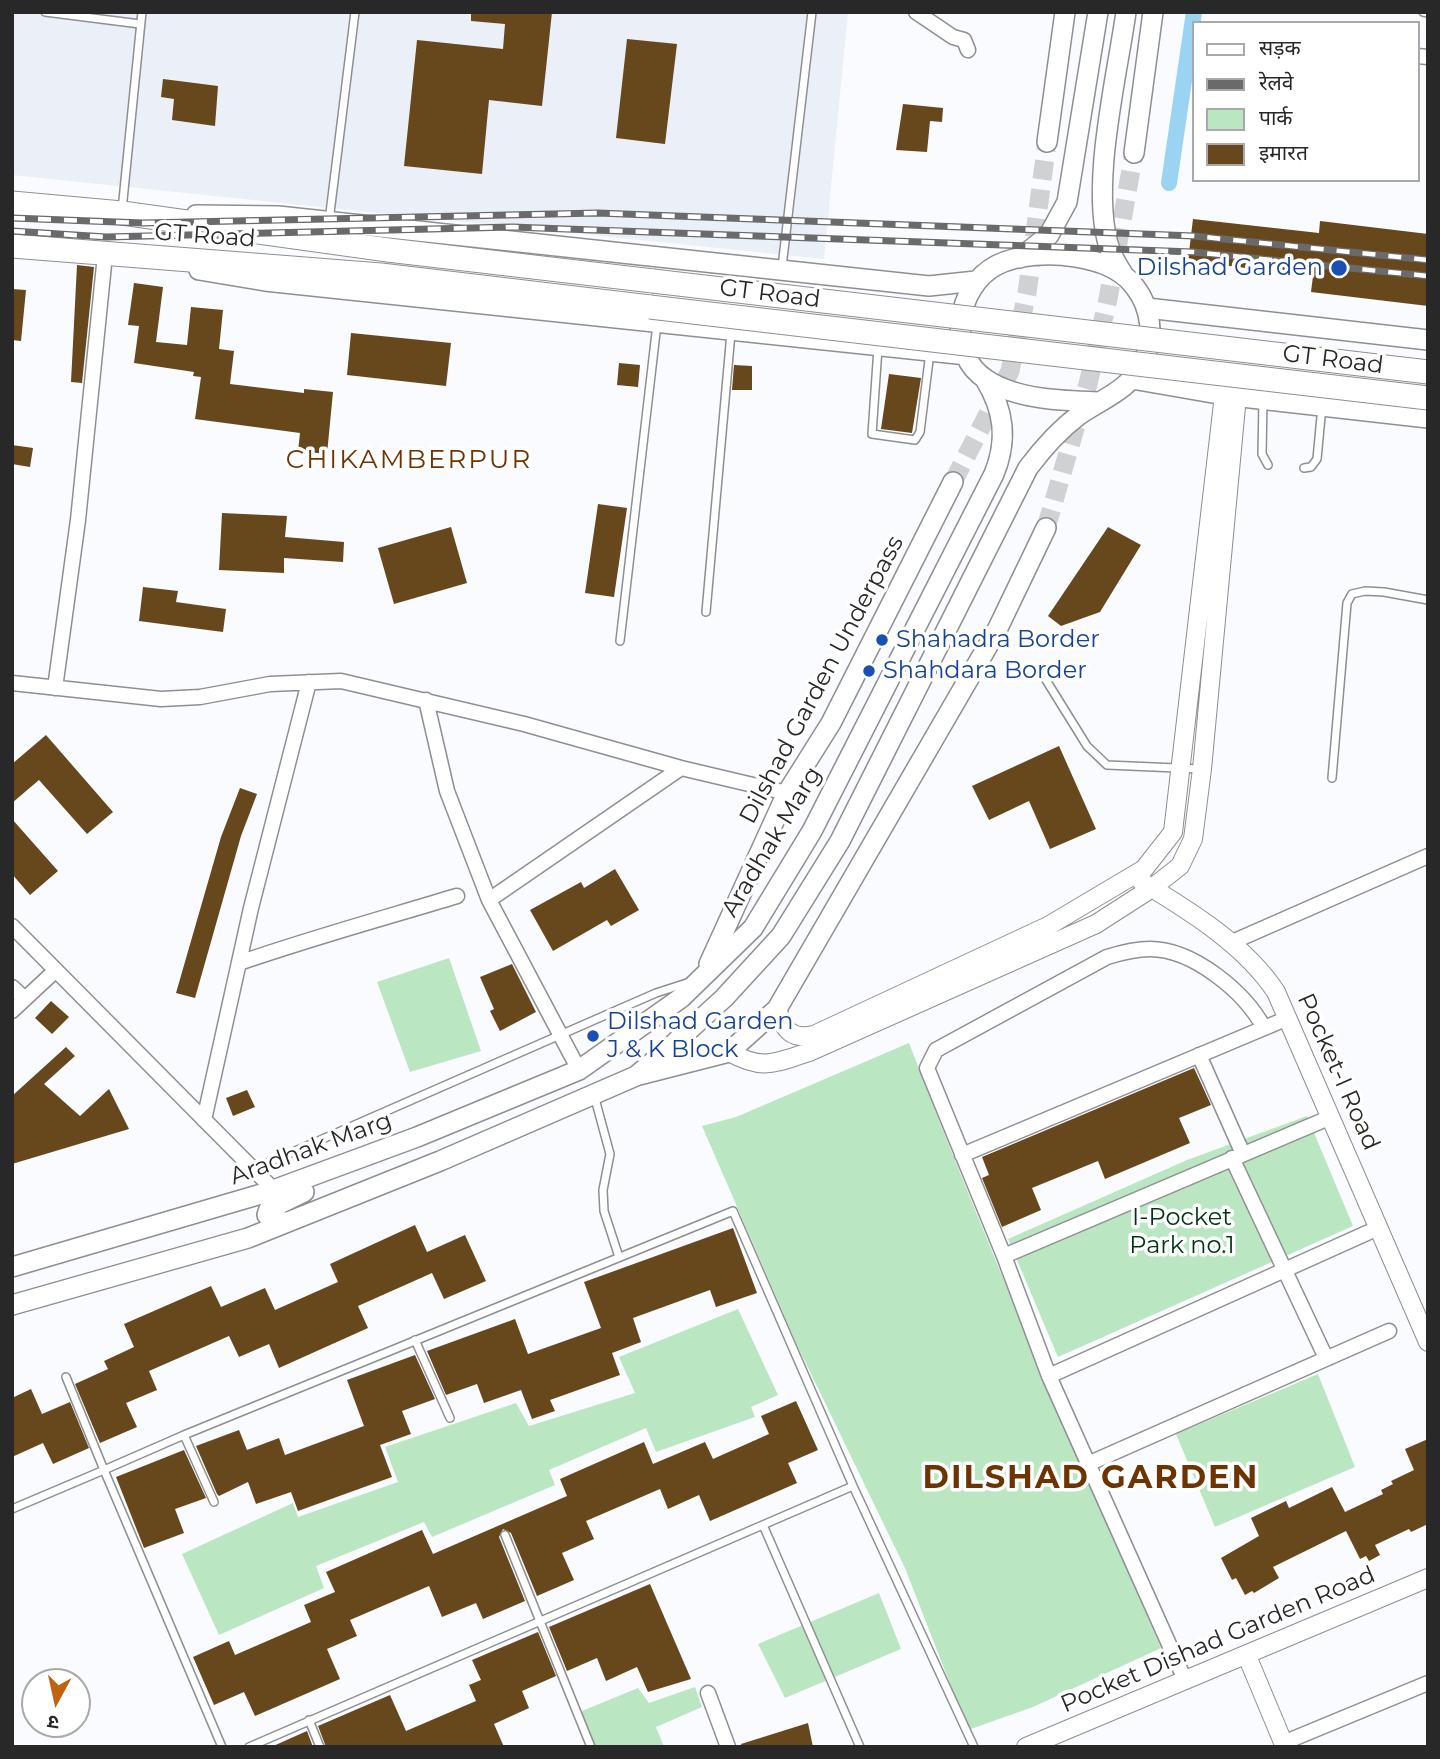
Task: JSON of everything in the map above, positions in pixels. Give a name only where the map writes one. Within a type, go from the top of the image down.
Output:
[{"type":"highway","name":"GT Road","points":[[12,203],[125,213],[388,250],[1428,372]]},
{"type":"highway","name":"GT Road","points":[[12,246],[381,275],[531,292],[654,315],[1428,398]]},
{"type":"main road","points":[[1048,142],[1065,12]]},
{"type":"main road","points":[[1020,258],[1049,236],[1067,202],[1098,12]]},
{"type":"main road","points":[[636,1076],[724,998],[780,936],[840,841],[1028,468],[1060,430],[1132,379],[1144,361],[1150,340],[1147,308],[1137,289],[1123,274],[1110,252],[1105,227],[1103,170],[1126,12]]},
{"type":"main road","points":[[1133,153],[1153,12]]},
{"type":"main road","name":"GT Road","points":[[125,213],[278,216],[929,286],[976,281]]},
{"type":"main road","name":"GT Road","points":[[105,255],[265,281],[654,315],[732,331],[967,355]]},
{"type":"main road","points":[[1100,402],[1030,395],[985,379],[967,355],[962,343],[960,317],[968,292],[976,281],[996,265],[1020,258],[1070,256],[1103,263],[1123,274]]},
{"type":"main road","name":"GT Road","points":[[1147,308],[1428,340]]},
{"type":"main road","name":"Aradhak Marg","points":[[12,1267],[274,1190],[579,1070],[681,998],[753,928],[812,831],[994,474],[1003,433],[998,405],[985,379]]},
{"type":"main road","name":"GT Road","points":[[1132,379],[1231,395],[1428,418]]},
{"type":"main road","name":"Dilshad Garden Underpass","points":[[702,978],[787,793],[831,723],[953,482]]},
{"type":"main road","points":[[12,1304],[248,1238],[440,1161],[636,1076],[729,1052],[777,1009],[997,631],[1046,528]]},
{"type":"main road","points":[[285,1223],[271,1219],[267,1215],[269,1209],[304,1192],[319,1173]]},
{"type":"street","points":[[916,12],[953,37],[964,40],[968,50]]},
{"type":"street","points":[[55,688],[78,520],[105,255]]},
{"type":"street","points":[[1019,948],[1048,926],[1132,876],[1159,852],[1173,832],[1231,395]]},
{"type":"street","points":[[729,1052],[753,1065],[765,1066],[1019,948],[1096,924],[1152,888],[1180,866],[1188,853],[1202,769],[1231,395]]},
{"type":"street","points":[[12,683],[160,699],[200,697],[270,684],[341,681],[426,700],[681,768],[787,793]]},
{"type":"street","points":[[204,1120],[239,963],[309,682]]},
{"type":"street","points":[[426,700],[447,791],[489,900],[579,1070]]},
{"type":"street","points":[[489,900],[681,768]]},
{"type":"street","points":[[1230,943],[1428,856]]},
{"type":"street","name":"Pocket-I Road","points":[[1132,876],[1230,943],[1263,972],[1288,1018],[1428,1342]]},
{"type":"street","points":[[239,963],[332,931],[351,928],[457,896]]},
{"type":"street","points":[[12,926],[274,1190]]},
{"type":"street","points":[[1185,1680],[1049,1376],[1004,1256],[930,1079],[928,1060],[936,1050],[1107,957],[1151,949],[1175,953],[1223,982],[1255,1011],[1264,1028]]},
{"type":"street","points":[[12,1011],[56,970]]},
{"type":"street","points":[[12,987],[25,999]]},
{"type":"street","points":[[777,1009],[788,1033],[807,1045]]},
{"type":"street","points":[[962,1154],[1288,1018]]},
{"type":"street","points":[[1199,1055],[1286,1272],[1326,1358]]},
{"type":"street","points":[[1004,1256],[1331,1117]]},
{"type":"street","points":[[1049,1376],[1286,1272],[1378,1228]]},
{"type":"street","points":[[1090,1463],[1389,1331]]},
{"type":"street","name":"Pocket Dishad Garden Road","points":[[1026,1747],[1428,1578]]},
{"type":"street","points":[[1247,1656],[1284,1745],[1428,1684]]},
{"type":"street","points":[[708,1693],[728,1747]]},
{"type":"lane","points":[[44,12],[140,24]]},
{"type":"lane","points":[[125,213],[142,12]]},
{"type":"lane","points":[[329,222],[355,12]]},
{"type":"lane","points":[[782,271],[812,12]]},
{"type":"lane","points":[[620,641],[654,315]]},
{"type":"lane","points":[[706,611],[732,331]]},
{"type":"lane","points":[[878,346],[873,434],[915,440],[920,432],[930,352]]},
{"type":"lane","points":[[1263,399],[1262,454],[1268,465]]},
{"type":"lane","points":[[1304,468],[1311,467],[1317,459],[1322,406]]},
{"type":"lane","points":[[1332,778],[1347,603],[1352,594],[1365,591],[1428,600]]},
{"type":"lane","points":[[1046,680],[1087,746],[1107,765],[1202,769]]},
{"type":"lane","points":[[254,1170],[656,993],[702,978]]},
{"type":"lane","points":[[594,1094],[610,1154],[603,1190],[604,1211],[619,1257]]},
{"type":"lane","points":[[12,1509],[184,1435],[733,1210],[853,1486],[974,1747]]},
{"type":"lane","points":[[415,1340],[450,1418]]},
{"type":"lane","points":[[66,1377],[222,1747]]},
{"type":"lane","points":[[184,1435],[214,1502]]},
{"type":"lane","points":[[248,1747],[853,1486]]},
{"type":"lane","points":[[763,1525],[860,1747]]},
{"type":"lane","points":[[505,1535],[542,1619],[591,1747]]},
{"type":"lane","points":[[309,1720],[320,1747]]},
{"type":"shaded area","points":[[12,12],[848,12],[824,259],[12,175]]},
{"type":"green space","points":[[449,958],[481,1051],[410,1072],[377,982]]},
{"type":"green space","points":[[909,1043],[1000,1271],[1161,1648],[1033,1707],[968,1730],[905,1568],[797,1345],[702,1126],[736,1117]]},
{"type":"green space","name":"I-Pocket Park no.1","points":[[1307,1116],[1353,1226],[1058,1357],[1008,1239],[1187,1160]]},
{"type":"green space","points":[[738,1309],[778,1395],[751,1407],[755,1417],[656,1452],[646,1428],[549,1470],[555,1485],[432,1537],[424,1522],[316,1566],[324,1588],[219,1635],[182,1554],[293,1503],[298,1517],[398,1482],[385,1447],[516,1403],[529,1426],[635,1393],[619,1357]]},
{"type":"green space","points":[[1318,1374],[1355,1467],[1215,1527],[1176,1434]]},
{"type":"green space","points":[[879,1593],[901,1649],[785,1698],[758,1644]]},
{"type":"green space","points":[[695,1687],[702,1707],[656,1727],[664,1747],[591,1747],[577,1713],[638,1688],[649,1703]]},
{"type":"building","points":[[471,12],[552,12],[542,106],[489,100],[482,174],[404,166],[417,40],[503,49],[505,24],[471,21]]},
{"type":"building","points":[[627,39],[677,44],[665,144],[616,138]]},
{"type":"building","points":[[163,79],[218,86],[215,126],[172,120],[174,99],[161,97]]},
{"type":"building","points":[[903,104],[943,108],[942,122],[930,121],[927,152],[896,150]]},
{"type":"building","name":"Dilshad Garden","points":[[1193,219],[1319,233],[1320,221],[1428,234],[1428,306],[1311,292],[1313,276],[1188,261]]},
{"type":"building","points":[[77,265],[94,267],[82,383],[71,382]]},
{"type":"building","points":[[134,283],[163,287],[156,342],[187,345],[191,307],[223,310],[219,349],[234,351],[230,384],[304,393],[304,389],[333,392],[327,454],[298,451],[300,433],[195,419],[201,377],[193,376],[194,372],[134,363],[139,326],[128,325]]},
{"type":"building","points":[[12,289],[26,290],[21,341],[12,340]]},
{"type":"building","points":[[351,333],[451,343],[446,386],[347,375]]},
{"type":"building","points":[[619,363],[640,365],[638,387],[617,385]]},
{"type":"building","points":[[734,365],[752,366],[752,390],[732,390]]},
{"type":"building","points":[[889,374],[921,378],[912,433],[881,429]]},
{"type":"building","points":[[12,445],[33,448],[30,467],[12,464]]},
{"type":"building","points":[[598,504],[627,508],[614,597],[585,593]]},
{"type":"building","points":[[222,513],[287,516],[285,537],[344,542],[343,562],[284,558],[284,573],[219,570]]},
{"type":"building","points":[[451,527],[467,583],[394,604],[378,548]]},
{"type":"building","points":[[1108,527],[1141,545],[1100,612],[1061,626],[1048,616]]},
{"type":"building","points":[[143,587],[178,591],[176,602],[226,609],[223,632],[139,621]]},
{"type":"building","points":[[46,735],[113,812],[87,834],[39,780],[12,803],[12,764]]},
{"type":"building","points":[[1059,746],[1096,829],[1050,849],[1029,801],[989,820],[972,786]]},
{"type":"building","points":[[240,788],[257,794],[241,836],[195,998],[176,993],[221,837]]},
{"type":"building","points":[[12,819],[58,871],[30,895],[12,874]]},
{"type":"building","points":[[615,869],[639,910],[611,926],[607,920],[553,951],[530,910],[581,882],[584,888]]},
{"type":"building","points":[[512,964],[536,1012],[500,1031],[490,1011],[494,1009],[480,977]]},
{"type":"building","points":[[51,1001],[69,1017],[52,1034],[35,1018]]},
{"type":"building","points":[[66,1047],[75,1056],[44,1084],[80,1116],[109,1089],[129,1129],[12,1164],[12,1096]]},
{"type":"building","points":[[1194,1068],[1211,1105],[1179,1118],[1190,1143],[1105,1179],[1098,1161],[1032,1188],[1041,1210],[1002,1227],[982,1178],[989,1175],[982,1157]]},
{"type":"building","points":[[247,1090],[255,1107],[233,1116],[226,1098]]},
{"type":"building","points":[[415,1225],[427,1252],[465,1235],[486,1281],[444,1299],[432,1273],[358,1306],[368,1328],[279,1368],[269,1344],[239,1357],[229,1336],[149,1371],[157,1390],[126,1403],[137,1427],[100,1443],[75,1384],[108,1369],[104,1361],[134,1347],[124,1324],[211,1286],[221,1307],[265,1288],[275,1310],[338,1282],[330,1264]]},
{"type":"building","points":[[733,1228],[757,1293],[716,1307],[710,1290],[633,1318],[641,1342],[612,1353],[620,1375],[550,1400],[555,1411],[532,1419],[521,1390],[484,1403],[477,1384],[446,1395],[427,1351],[515,1319],[528,1354],[601,1328],[584,1282]]},
{"type":"building","points":[[415,1355],[435,1399],[402,1411],[411,1434],[380,1445],[392,1477],[298,1511],[291,1492],[256,1504],[248,1482],[219,1496],[217,1494],[196,1446],[239,1430],[247,1450],[279,1438],[285,1455],[364,1426],[347,1380]]},
{"type":"building","points":[[31,1389],[42,1414],[70,1402],[89,1448],[53,1464],[43,1443],[12,1457],[12,1398]]},
{"type":"building","points":[[796,1401],[818,1450],[788,1463],[797,1483],[710,1521],[699,1495],[668,1509],[660,1489],[586,1521],[594,1539],[562,1553],[574,1580],[537,1596],[511,1533],[503,1529],[499,1537],[525,1601],[483,1619],[476,1603],[442,1617],[429,1586],[350,1620],[357,1636],[327,1649],[340,1679],[255,1716],[244,1692],[214,1705],[193,1657],[229,1641],[235,1655],[311,1622],[304,1605],[335,1592],[326,1572],[422,1530],[433,1554],[567,1496],[560,1479],[644,1442],[653,1464],[705,1442],[713,1459],[769,1434],[761,1416]]},
{"type":"building","points":[[1428,1439],[1428,1524],[1411,1532],[1409,1529],[1375,1545],[1380,1555],[1369,1561],[1366,1556],[1360,1559],[1346,1531],[1273,1567],[1279,1578],[1254,1593],[1252,1591],[1245,1595],[1236,1578],[1232,1580],[1221,1558],[1259,1536],[1251,1518],[1286,1501],[1289,1508],[1332,1487],[1345,1512],[1383,1494],[1381,1490],[1393,1484],[1391,1481],[1414,1470],[1405,1449]]},
{"type":"building","points":[[184,1450],[206,1498],[175,1509],[184,1533],[144,1548],[116,1477]]},
{"type":"building","points":[[650,1584],[691,1679],[648,1692],[637,1667],[606,1681],[597,1658],[567,1671],[549,1627]]},
{"type":"building","points":[[538,1632],[556,1676],[522,1691],[529,1708],[494,1724],[504,1747],[326,1747],[318,1726],[390,1695],[406,1731],[476,1701],[469,1685],[481,1680],[472,1660]]},
{"type":"building","points":[[808,1723],[813,1747],[742,1747],[741,1744]]},
{"type":"building","points":[[307,1731],[313,1747],[271,1747]]},
{"type":"waterway","points":[[1193,21],[1194,12]]},
{"type":"waterway","points":[[1169,183],[1192,26]]},
{"type":"tunnel","points":[[953,482],[1010,371],[1027,293],[1047,142]]},
{"type":"tunnel","points":[[1046,528],[1088,384],[1108,299],[1134,153]]},
{"type":"railway","points":[[12,218],[143,223],[598,213],[1194,236],[1428,260]]},
{"type":"railway","points":[[12,231],[106,237],[512,227],[1193,252],[1428,276]]},
{"type":"place","name":"Dilshad Garden","points":[[1339,268]]},
{"type":"place","name":"Shahadra Border","points":[[882,640]]},
{"type":"place","name":"Shahdara Border","points":[[869,671]]},
{"type":"place","name":"Dilshad Garden J & K Block","points":[[593,1036]]},
{"type":"district","name":"CHIKAMBERPUR","points":[[409,460]]},
{"type":"district","name":"DILSHAD GARDEN","points":[[1091,1479]]}]
